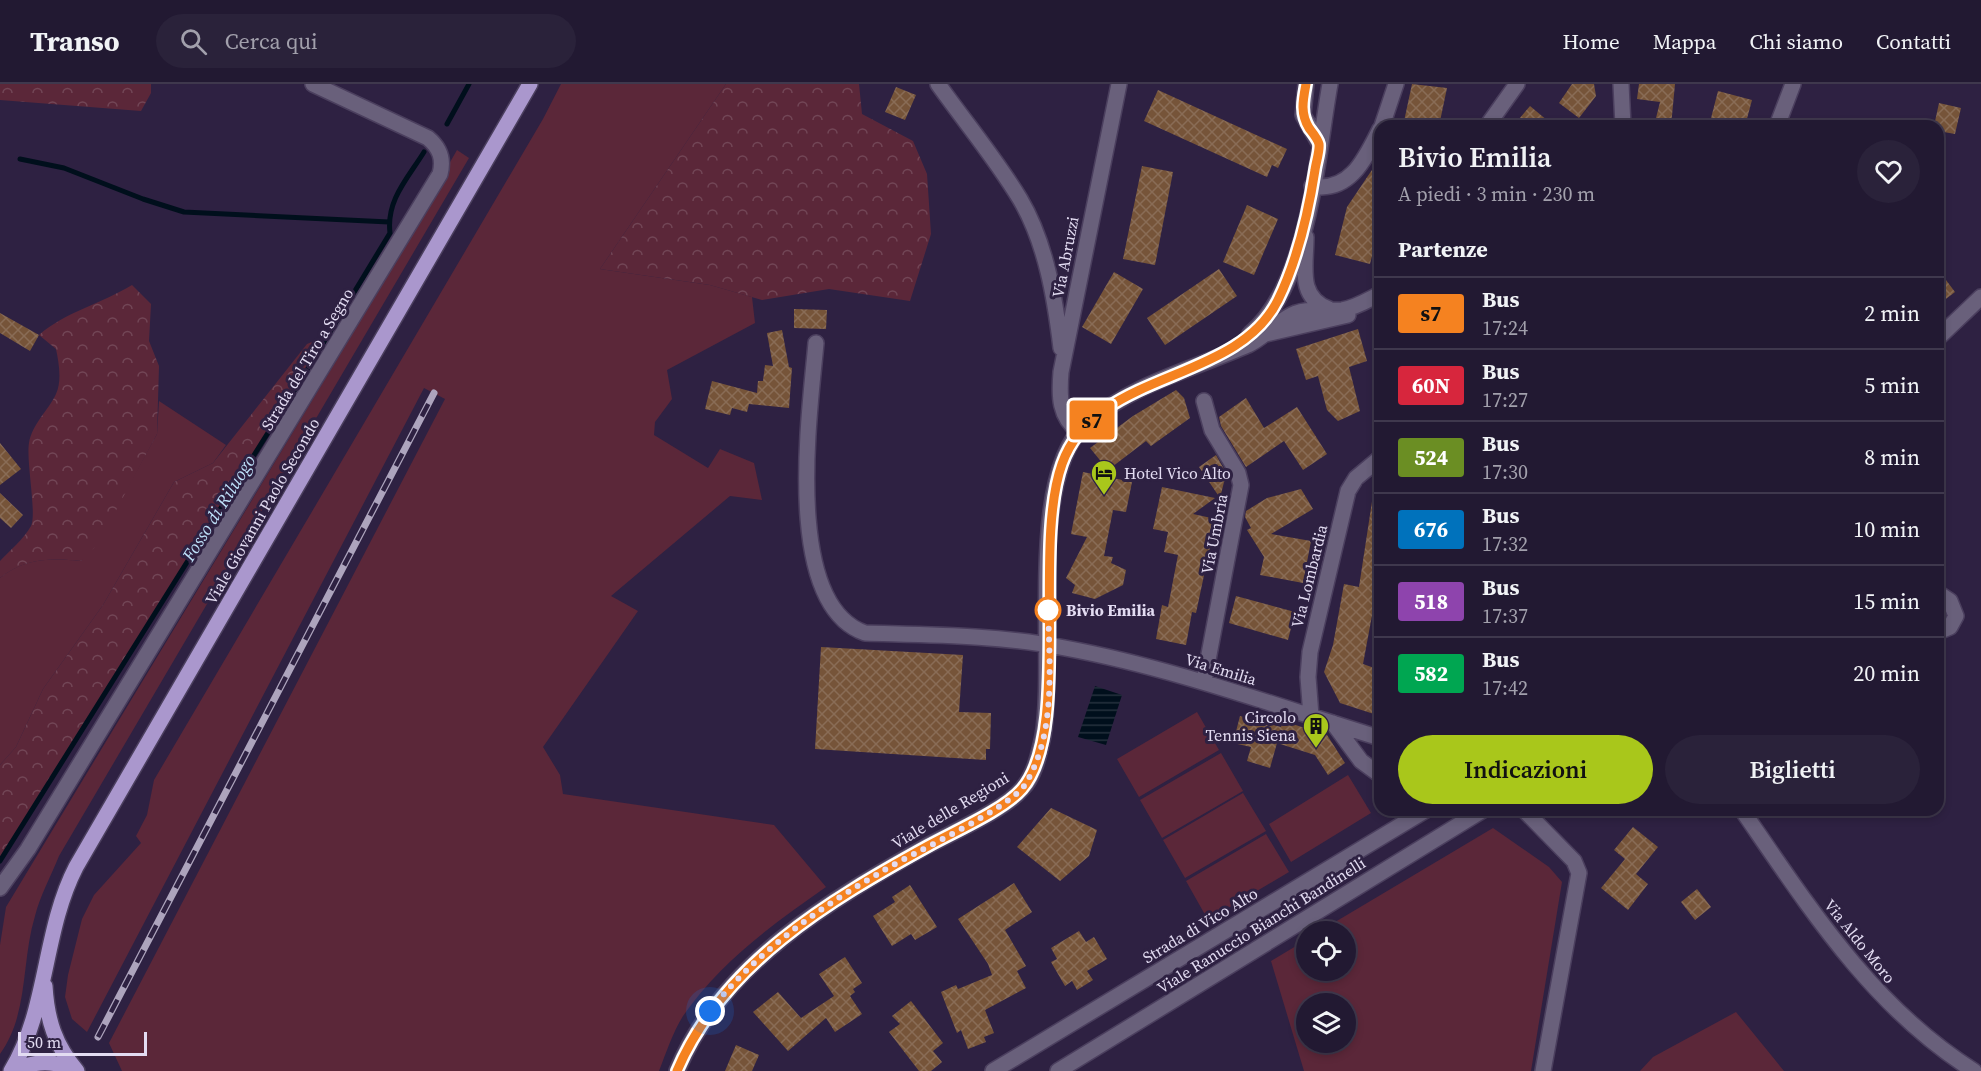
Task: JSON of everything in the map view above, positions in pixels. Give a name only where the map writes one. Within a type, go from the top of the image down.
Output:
[{"type":"main road","name":"Viale Giovanni Paolo Secondo","points":[[11,1071],[25,1046],[58,908],[76,867],[530,84]]},
{"type":"main road","name":"Viale Giovanni Paolo Secondo","points":[[45,964],[51,1026],[61,1051],[75,1071]]},
{"type":"main road","name":"Viale Giovanni Paolo Secondo","points":[[16,1071],[41,1063],[62,1065],[75,1071]]},
{"type":"street","name":"Strada del Tiro a Segno","points":[[0,888],[34,838],[438,179],[442,160],[438,149],[429,138],[335,90],[313,84]]},
{"type":"street","points":[[938,84],[1008,180],[1027,212],[1053,295],[1063,360]]},
{"type":"street","name":"Via Abruzzi","points":[[1078,432],[1066,422],[1061,407],[1063,360],[1119,84]]},
{"type":"street","points":[[1306,84],[1303,115],[1319,143]]},
{"type":"street","points":[[1330,84],[1306,225],[1308,294],[1316,304],[1332,310]]},
{"type":"street","points":[[1384,120],[1396,84]]},
{"type":"street","points":[[1491,120],[1517,84]]},
{"type":"street","points":[[1621,84],[1623,120]]},
{"type":"street","points":[[1779,120],[1793,84]]},
{"type":"street","points":[[1312,186],[1329,189],[1345,182],[1357,168],[1374,140]]},
{"type":"street","points":[[1223,353],[1253,332],[1270,314],[1286,282],[1306,225]]},
{"type":"street","name":"Viale delle Regioni","points":[[676,1071],[694,1036],[715,1005],[738,979],[779,943],[856,887],[998,807],[1024,788],[1036,764],[1044,726],[1048,645],[1048,556],[1056,489],[1067,450],[1078,432],[1105,411],[1141,389],[1223,353],[1247,345],[1296,313],[1349,308],[1374,297]]},
{"type":"street","points":[[1944,332],[1981,297]]},
{"type":"street","points":[[1263,335],[1351,314],[1374,298]]},
{"type":"street","name":"Via Emilia","points":[[816,343],[805,494],[814,554],[825,590],[837,613],[855,630],[865,633],[978,637],[1048,645],[1100,655],[1204,681],[1374,736]]},
{"type":"street","name":"Via Umbria","points":[[1204,401],[1212,430],[1238,473],[1241,485],[1204,681]]},
{"type":"street","name":"Via Lombardia","points":[[1311,716],[1308,677],[1310,652],[1348,491],[1356,478],[1374,464]]},
{"type":"street","points":[[1944,598],[1950,602],[1956,616],[1950,627],[1944,630]]},
{"type":"street","points":[[1333,723],[1361,761],[1374,771]]},
{"type":"street","name":"Strada di Vico Alto","points":[[993,1071],[1416,816]]},
{"type":"street","name":"Viale Ranuccio Bianchi Bandinelli","points":[[1058,1071],[1473,816]]},
{"type":"street","points":[[1530,816],[1574,861],[1579,873],[1543,1071]]},
{"type":"street","name":"Via Aldo Moro","points":[[1746,816],[1853,966],[1908,1021],[1974,1071]]},
{"type":"green space","points":[[0,84],[151,84],[151,93],[141,111],[0,100]]},
{"type":"green space","points":[[561,84],[726,84],[600,269],[710,285],[752,297],[755,323],[667,370],[672,399],[655,422],[654,435],[708,468],[720,449],[754,463],[762,500],[730,496],[611,596],[638,611],[543,747],[560,775],[563,794],[774,825],[826,887],[748,945],[714,978],[683,1016],[659,1071],[122,1071],[109,1043],[445,399],[424,388],[87,1032],[72,1019],[65,997],[82,919],[94,895],[141,843],[136,836],[147,815],[154,780],[543,119]]},
{"type":"green space","points":[[726,84],[859,84],[862,114],[913,141],[927,174],[931,234],[910,301],[829,289],[762,300],[710,285],[600,269]]},
{"type":"green space","points":[[457,150],[469,158],[59,856],[37,908],[16,1022],[0,1054],[0,945],[6,907],[342,351]]},
{"type":"green space","points":[[132,285],[151,304],[149,341],[159,366],[157,434],[98,544],[81,561],[59,560],[29,563],[9,571],[0,578],[0,561],[28,531],[33,520],[29,443],[33,430],[56,394],[59,383],[56,349],[39,335],[60,320]]},
{"type":"green space","points":[[329,335],[0,861],[0,765],[16,747],[43,689],[103,605],[174,482],[213,463],[307,344]]},
{"type":"green space","points":[[159,401],[226,445],[213,463],[174,482],[103,605],[43,689],[16,747],[0,765],[0,578],[9,571],[28,563],[59,560],[81,561],[120,501],[157,434]]},
{"type":"green space","points":[[1197,712],[1219,750],[1139,797],[1117,759]]},
{"type":"green space","points":[[1221,753],[1243,791],[1162,838],[1140,800]]},
{"type":"green space","points":[[1348,775],[1371,813],[1291,862],[1269,824]]},
{"type":"green space","points":[[1243,793],[1266,831],[1185,878],[1163,840]]},
{"type":"green space","points":[[1493,828],[1549,867],[1562,882],[1531,1071],[1304,1071],[1299,1053],[1356,1053],[1356,993],[1296,993],[1296,1044],[1271,961],[1296,946],[1296,981],[1356,981],[1356,921],[1337,921]]},
{"type":"green space","points":[[1266,834],[1289,872],[1208,920],[1186,881]]},
{"type":"green space","points":[[1736,1012],[1784,1071],[1640,1071],[1653,1057]]},
{"type":"water","points":[[1095,686],[1122,695],[1106,745],[1078,737]]},
{"type":"building","points":[[1412,84],[1447,88],[1440,120],[1404,120]]},
{"type":"building","points":[[1572,84],[1594,84],[1596,96],[1579,118],[1559,103]]},
{"type":"building","points":[[1639,84],[1675,84],[1672,120],[1656,120],[1660,102],[1637,99]]},
{"type":"building","points":[[896,87],[916,95],[905,120],[885,112]]},
{"type":"building","points":[[1158,90],[1287,149],[1278,168],[1272,165],[1267,177],[1144,121]]},
{"type":"building","points":[[1718,91],[1752,100],[1747,120],[1711,120]]},
{"type":"building","points":[[1939,103],[1961,108],[1955,134],[1944,132],[1944,120],[1935,120]]},
{"type":"building","points":[[1530,106],[1547,120],[1518,120]]},
{"type":"building","points":[[1142,166],[1173,172],[1155,265],[1123,259]]},
{"type":"building","points":[[1374,167],[1374,248],[1370,264],[1335,255],[1347,207]]},
{"type":"building","points":[[1247,205],[1278,219],[1254,275],[1223,262]]},
{"type":"building","points":[[1219,269],[1237,296],[1165,345],[1147,318]]},
{"type":"building","points":[[1114,272],[1143,289],[1111,344],[1082,327]]},
{"type":"building","points":[[1946,280],[1955,292],[1944,300],[1944,282]]},
{"type":"building","points":[[794,309],[827,310],[826,329],[794,328]]},
{"type":"building","points":[[0,313],[39,335],[30,351],[0,333]]},
{"type":"building","points":[[1358,329],[1367,361],[1349,367],[1360,411],[1338,421],[1327,410],[1318,376],[1306,380],[1296,349]]},
{"type":"building","points":[[782,330],[789,367],[792,368],[789,408],[749,404],[747,412],[732,408],[730,415],[705,409],[712,381],[757,393],[758,381],[763,381],[765,365],[773,366],[767,333]]},
{"type":"building","points":[[1176,390],[1184,398],[1190,418],[1151,446],[1146,441],[1108,470],[1090,448],[1133,416]]},
{"type":"building","points":[[1246,398],[1264,428],[1297,407],[1327,454],[1303,470],[1284,441],[1246,467],[1221,426],[1219,417]]},
{"type":"building","points":[[0,443],[21,469],[0,485]]},
{"type":"building","points":[[1216,455],[1229,478],[1224,482],[1220,498],[1199,467]]},
{"type":"building","points":[[1083,472],[1132,482],[1126,512],[1113,510],[1104,556],[1113,557],[1111,563],[1126,570],[1123,585],[1095,599],[1072,593],[1075,585],[1066,578],[1087,537],[1071,534]]},
{"type":"building","points":[[1162,487],[1215,498],[1193,514],[1216,519],[1196,613],[1192,612],[1186,645],[1156,639],[1162,605],[1168,607],[1178,555],[1164,552],[1168,532],[1153,529]]},
{"type":"building","points":[[1301,489],[1313,509],[1271,534],[1311,541],[1303,583],[1260,575],[1264,557],[1247,530],[1251,528],[1245,517],[1246,511],[1267,498]]},
{"type":"building","points":[[0,493],[23,515],[11,528],[0,518]]},
{"type":"building","points":[[1374,495],[1374,605],[1363,664],[1374,668],[1374,714],[1340,703],[1324,672],[1333,645],[1344,584],[1359,587]]},
{"type":"building","points":[[1236,596],[1295,612],[1288,640],[1229,623]]},
{"type":"building","points":[[821,647],[963,655],[959,712],[991,713],[990,749],[986,749],[986,760],[815,749]]},
{"type":"building","points":[[1240,716],[1281,727],[1283,721],[1327,735],[1345,763],[1328,775],[1315,755],[1277,743],[1270,768],[1247,761],[1251,747],[1233,743]]},
{"type":"building","points":[[1051,808],[1097,830],[1089,856],[1060,881],[1017,847]]},
{"type":"building","points":[[1633,827],[1658,847],[1636,874],[1648,884],[1628,910],[1601,888],[1625,859],[1614,850]]},
{"type":"building","points":[[1014,883],[1032,912],[1005,930],[1026,966],[1017,971],[1026,988],[985,1010],[994,1033],[984,1037],[986,1042],[968,1049],[961,1030],[957,1033],[941,992],[956,985],[958,989],[992,975],[988,964],[958,919]]},
{"type":"building","points":[[910,885],[937,927],[915,940],[911,934],[892,946],[873,916],[895,902],[892,897]]},
{"type":"building","points":[[1697,889],[1711,907],[1695,920],[1681,902]]},
{"type":"building","points":[[1079,931],[1086,942],[1094,937],[1107,959],[1087,971],[1093,980],[1077,990],[1072,981],[1065,986],[1051,962],[1057,959],[1051,948]]},
{"type":"building","points":[[845,957],[862,983],[853,989],[855,992],[850,996],[862,1014],[835,1032],[826,1018],[788,1051],[753,1012],[778,992],[801,1018],[834,996],[819,974]]},
{"type":"building","points":[[911,1001],[943,1043],[933,1051],[942,1062],[931,1071],[919,1071],[889,1032],[900,1024],[892,1016]]},
{"type":"building","points":[[736,1045],[759,1055],[752,1071],[725,1071]]},
{"type":"waterway","name":"Fosso di Riluogo","points":[[447,124],[469,84]]},
{"type":"waterway","name":"Fosso di Riluogo","points":[[0,861],[301,380],[390,233],[391,210],[395,200],[424,152]]},
{"type":"waterway","points":[[20,159],[64,168],[143,199],[184,212],[389,222]]},
{"type":"railway","points":[[98,1037],[434,393]]},
{"type":"bus line","name":"s7","points":[[677,1071],[703,1021],[738,979],[763,956],[823,909],[856,887],[998,807],[1024,788],[1036,764],[1047,706],[1049,539],[1058,479],[1067,450],[1078,432],[1105,411],[1141,389],[1223,353],[1253,332],[1270,314],[1286,282],[1306,225],[1319,143],[1303,115],[1302,105],[1306,84]]},
{"type":"place","name":"Hotel Vico Alto","points":[[1104,496]]},
{"type":"place","name":"Bivio Emilia","points":[[1048,610]]},
{"type":"place","name":"Circolo Tennis Siena","points":[[1316,749]]},
{"type":"route","points":[[710,1011],[738,979],[763,956],[823,909],[886,869],[998,807],[1024,788],[1036,764],[1047,706],[1048,604],[1048,610]]}]
